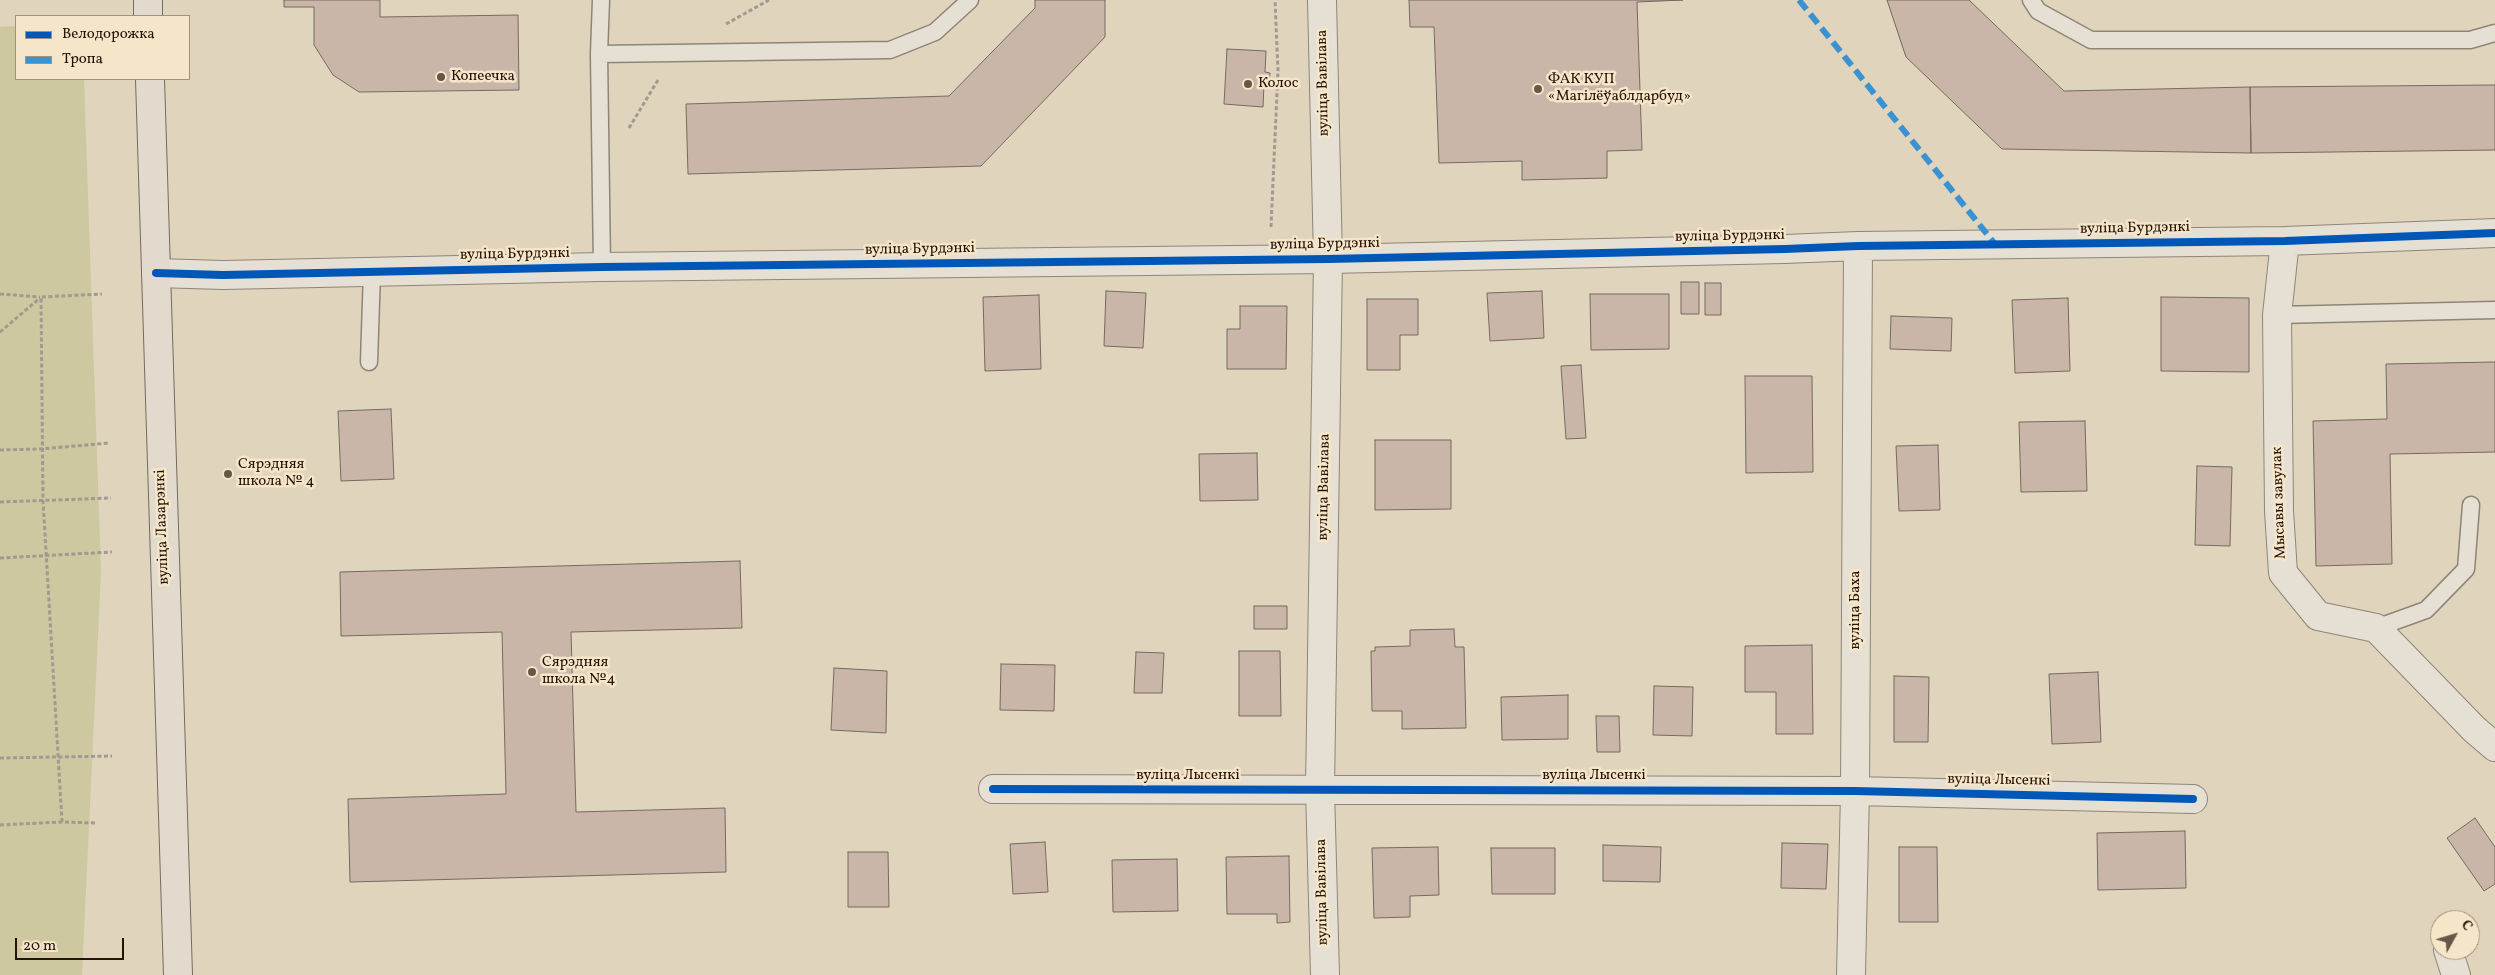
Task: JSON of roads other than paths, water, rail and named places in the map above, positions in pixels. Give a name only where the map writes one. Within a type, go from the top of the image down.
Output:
[{"type":"main road","points":[[148,0],[148,15]]},
{"type":"main road","name":"вуліца Лазарэнкі","points":[[150,80],[178,975]]},
{"type":"street","name":"вуліца Вавілава","points":[[1322,0],[1328,259],[1320,789],[1325,975]]},
{"type":"street","name":"вуліца Бурдэнкі","points":[[156,273],[224,275],[602,267],[1328,259],[1858,246],[2285,241],[2495,233]]},
{"type":"street","name":"Мысавы завулак","points":[[2285,241],[2277,315],[2279,511],[2283,573],[2318,616],[2376,628]]},
{"type":"street","name":"вуліца Баха","points":[[1851,975],[1855,791],[1858,246]]},
{"type":"street","points":[[2376,628],[2474,729],[2495,748]]},
{"type":"street","name":"вуліца Лысенкі","points":[[993,790],[1855,791],[2194,799]]},
{"type":"street","points":[[2451,960],[2456,975]]},
{"type":"lane","points":[[601,0],[599,54],[602,267]]},
{"type":"lane","points":[[599,54],[890,50],[935,32],[970,0]]},
{"type":"lane","points":[[2031,0],[2038,11],[2091,40],[2470,40],[2495,33]]},
{"type":"lane","points":[[370,362],[372,272]]},
{"type":"lane","points":[[2277,315],[2495,310]]},
{"type":"lane","points":[[2376,628],[2426,610],[2466,569],[2471,505]]},
{"type":"place","name":"Копеечка","points":[[441,77]]},
{"type":"place","name":"Колос","points":[[1248,84]]},
{"type":"place","name":"ФАК КУП «Магілёўаблдарбуд»","points":[[1538,89]]},
{"type":"place","name":"Сярэдняя школа № 4","points":[[228,474]]},
{"type":"place","name":"Сярэдняя школа №4","points":[[532,672]]}]
